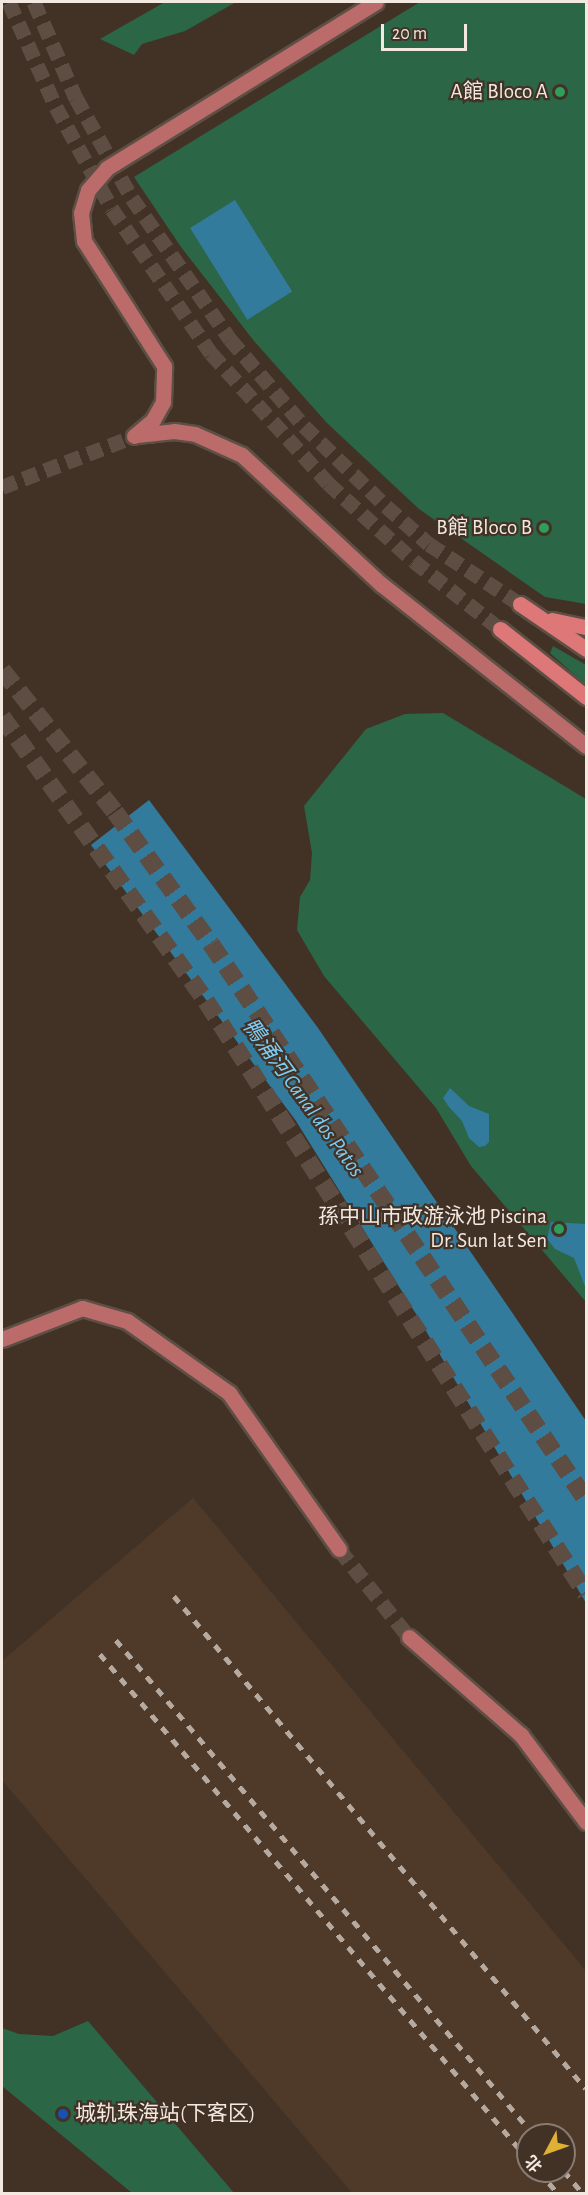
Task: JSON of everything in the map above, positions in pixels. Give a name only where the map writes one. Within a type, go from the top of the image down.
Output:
[{"type":"main road","points":[[376,2],[107,168],[88,190],[80,217],[84,241],[156,347],[165,371],[165,392],[159,411],[134,436],[184,432],[215,440],[242,455],[381,584],[586,746]]},
{"type":"main road","points":[[586,627],[551,620],[520,604],[586,649]]},
{"type":"main road","points":[[500,629],[586,697]]},
{"type":"main road","points":[[2,1339],[82,1308],[127,1321],[229,1393],[339,1549]]},
{"type":"main road","points":[[409,1637],[521,1735],[586,1822]]},
{"type":"shaded area","points":[[193,1498],[586,1971],[586,2193],[352,2193],[2,1780],[2,1661]]},
{"type":"green space","points":[[165,2],[236,2],[185,31],[142,44],[134,55],[100,39]]},
{"type":"green space","points":[[420,2],[586,2],[586,604],[545,597],[419,509],[327,423],[254,341],[181,247],[134,177]]},
{"type":"green space","points":[[553,646],[586,665],[586,685],[550,653]]},
{"type":"green space","points":[[443,713],[586,799],[586,1302],[471,1166],[436,1108],[324,976],[297,930],[300,897],[310,880],[312,853],[304,806],[366,729],[405,714]]},
{"type":"green space","points":[[88,2021],[234,2193],[132,2193],[2,2086],[2,2028],[19,2034],[53,2036]]},
{"type":"water","points":[[235,200],[292,292],[247,320],[190,228]]},
{"type":"water","name":"鴨涌河 Canal dos Patos","points":[[149,800],[318,1028],[586,1421],[586,1603],[416,1314],[296,1121],[91,845]]},
{"type":"water","points":[[450,1088],[469,1106],[489,1114],[489,1142],[485,1146],[479,1147],[469,1138],[462,1121],[443,1098]]},
{"type":"water","points":[[551,1222],[586,1224],[586,1289],[574,1258],[555,1249],[547,1239]]},
{"type":"tunnel","points":[[9,2],[56,107],[112,209],[211,353],[328,483],[414,561],[500,629]]},
{"type":"tunnel","points":[[34,2],[76,98],[132,198],[230,339],[304,426],[386,506],[429,544],[520,604]]},
{"type":"tunnel","points":[[2,487],[134,436]]},
{"type":"tunnel","points":[[2,670],[115,812],[211,944],[586,1500]]},
{"type":"tunnel","points":[[2,717],[206,1001],[586,1594]]},
{"type":"tunnel","points":[[339,1549],[409,1637]]},
{"type":"railway","points":[[174,1596],[586,2089]]},
{"type":"railway","points":[[116,1640],[524,2123]]},
{"type":"railway","points":[[100,1654],[516,2145]]},
{"type":"railway","points":[[549,2183],[558,2194]]},
{"type":"railway","points":[[574,2183],[583,2194]]},
{"type":"place","name":"A館 Bloco A","points":[[560,92]]},
{"type":"place","name":"B館 Bloco B","points":[[544,528]]},
{"type":"place","name":"孫中山市政游泳池 Piscina Dr. Sun Iat Sen","points":[[559,1229]]},
{"type":"place","name":"城轨珠海站(下客区)","points":[[63,2114]]}]
